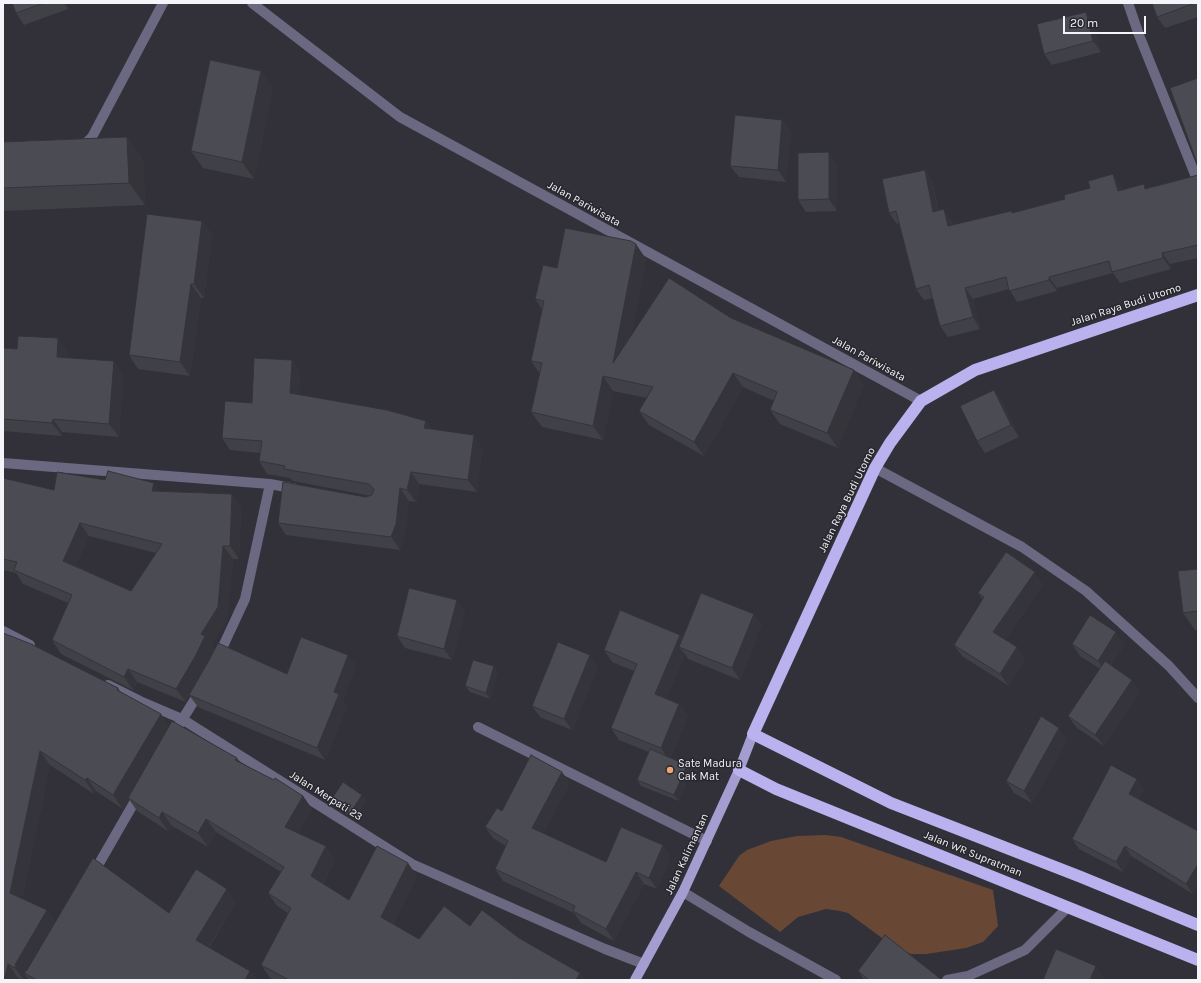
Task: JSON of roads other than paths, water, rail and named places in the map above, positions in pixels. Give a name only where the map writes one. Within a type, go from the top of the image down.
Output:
[{"type":"highway","name":"Jalan Raya Budi Utomo","points":[[753,734],[875,468],[890,443],[921,401],[975,370],[1198,295]]},
{"type":"highway","name":"Jalan WR Supratman","points":[[753,734],[891,803],[1082,877],[1198,925]]},
{"type":"highway","name":"Jalan WR Supratman","points":[[739,770],[776,789],[1198,960]]},
{"type":"main road","name":"Jalan Kalimantan","points":[[634,980],[683,892],[739,770],[753,734]]},
{"type":"street","points":[[75,151],[92,137],[163,3]]},
{"type":"street","name":"Jalan Pariwisata","points":[[252,3],[400,117],[921,401]]},
{"type":"street","points":[[1128,3],[1139,35],[1198,182]]},
{"type":"street","points":[[3,464],[270,484],[308,491]]},
{"type":"street","points":[[875,468],[1022,547],[1086,590],[1169,666],[1198,698]]},
{"type":"street","points":[[214,665],[245,599],[270,484]]},
{"type":"street","points":[[3,631],[37,649]]},
{"type":"street","name":"Jalan Merpati 23","points":[[99,680],[140,701],[182,719],[412,864],[605,949],[644,964]]},
{"type":"street","points":[[174,733],[203,685]]},
{"type":"street","points":[[478,727],[707,841]]},
{"type":"street","points":[[87,884],[143,788]]},
{"type":"street","points":[[683,892],[749,932],[836,980]]},
{"type":"street","points":[[947,980],[968,976],[1025,950],[1068,907]]},
{"type":"place","name":"Sate Madura Cak Mat","points":[[670,770]]}]
